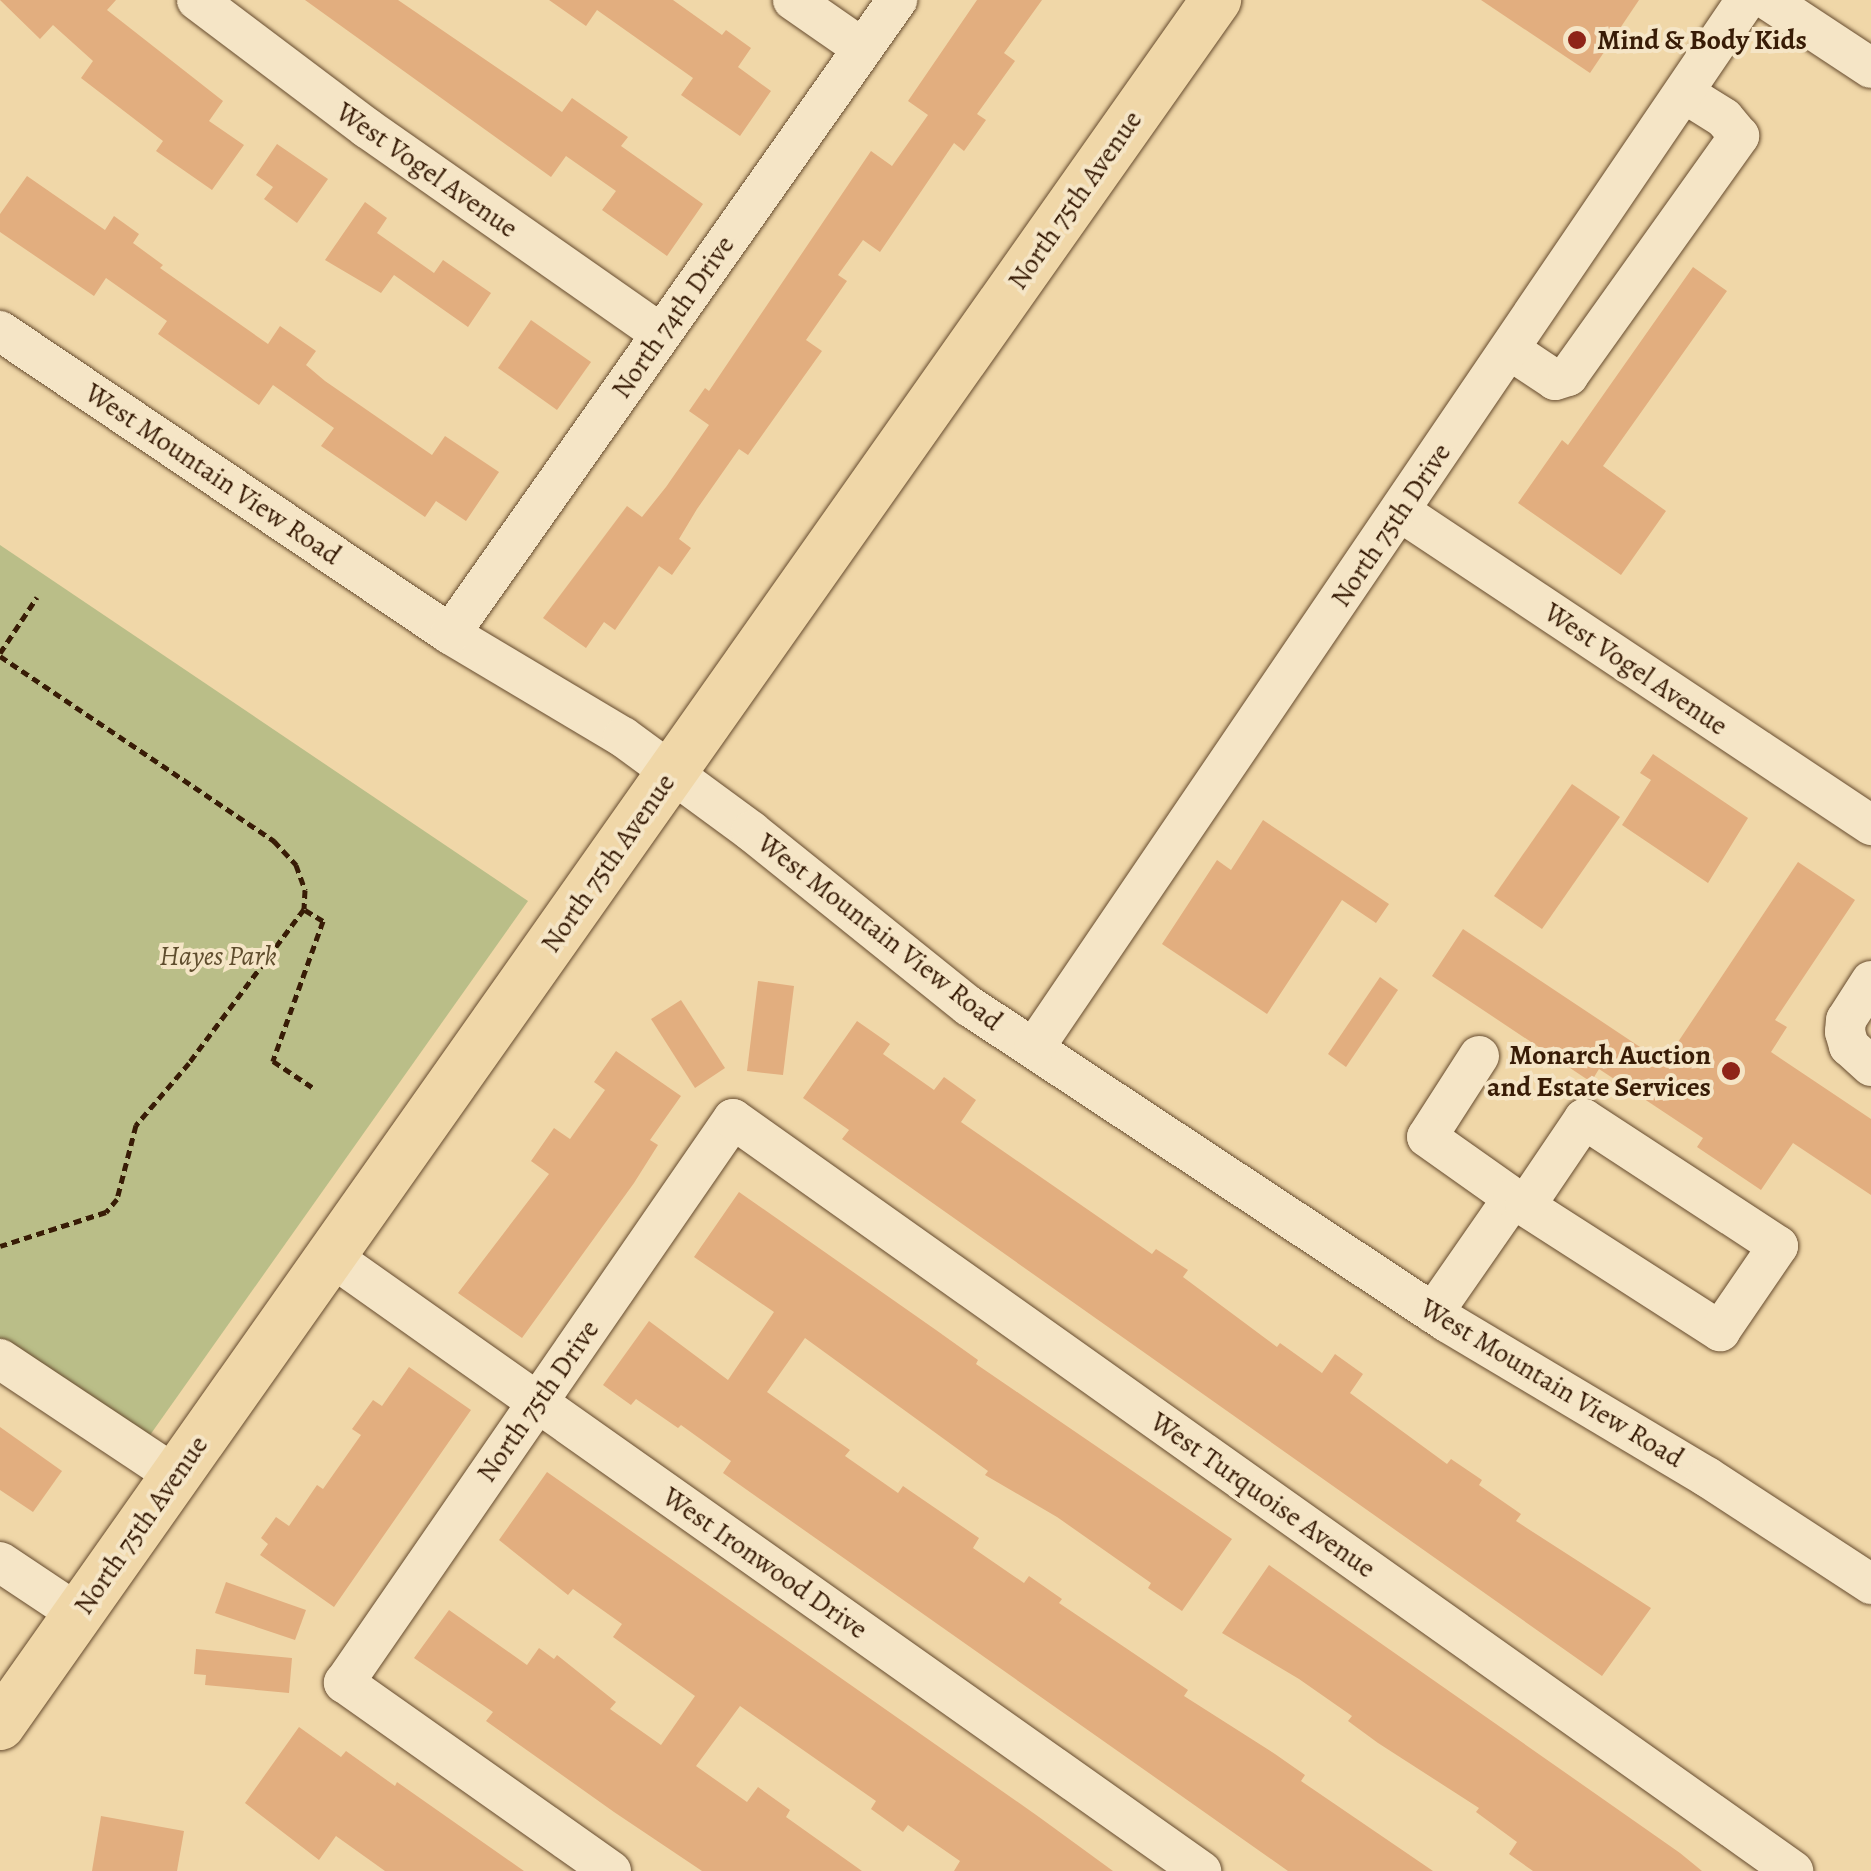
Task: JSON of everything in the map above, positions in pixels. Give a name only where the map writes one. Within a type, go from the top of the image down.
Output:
[{"type":"main road","name":"North 75th Avenue","points":[[0,1725],[1216,0]]},
{"type":"street","name":"West Vogel Avenue","points":[[196,0],[367,128],[661,334]]},
{"type":"street","points":[[793,0],[862,48]]},
{"type":"street","name":"North 74th Drive","points":[[450,634],[896,0]]},
{"type":"street","name":"North 75th Drive","points":[[1034,1048],[1746,0]]},
{"type":"street","points":[[1768,0],[1871,68]]},
{"type":"street","points":[[1510,350],[1555,380],[1568,376],[1739,136],[1724,118],[1684,92]]},
{"type":"street","name":"West Mountain View Road","points":[[0,331],[450,634],[623,737],[969,1006],[1433,1313],[1707,1476],[1871,1584]]},
{"type":"street","name":"West Vogel Avenue","points":[[1401,512],[1871,825]]},
{"type":"street","points":[[1871,981],[1846,1020],[1845,1032],[1849,1046],[1871,1066]]},
{"type":"street","points":[[1433,1313],[1519,1202],[1584,1118],[1778,1246],[1720,1330],[1519,1202],[1427,1137],[1478,1056]]},
{"type":"street","name":"North 75th Drive","points":[[610,1871],[344,1683],[734,1119]]},
{"type":"street","name":"West Turquoise Avenue","points":[[734,1119],[1793,1871]]},
{"type":"street","name":"West Ironwood Drive","points":[[329,1255],[1201,1871]]},
{"type":"street","points":[[0,1358],[176,1476]]},
{"type":"street","points":[[0,1562],[78,1614]]},
{"type":"path","points":[[0,1246],[106,1212],[116,1199],[136,1125],[189,1063],[304,909],[305,890],[296,865],[274,840],[0,654],[37,597]]},
{"type":"path","points":[[304,909],[323,921],[273,1060],[312,1088]]},
{"type":"green space","name":"Hayes Park","points":[[0,545],[528,901],[143,1445],[0,1349]]},
{"type":"building","points":[[0,0],[116,0],[107,10],[223,101],[209,121],[244,145],[212,190],[156,151],[163,141],[81,78],[93,61],[53,25],[40,39]]},
{"type":"building","points":[[305,0],[398,0],[562,112],[572,98],[628,137],[621,146],[703,204],[667,256],[602,210],[616,191],[566,156],[551,177]]},
{"type":"building","points":[[549,0],[673,0],[722,35],[726,30],[751,48],[738,67],[771,91],[740,136],[681,95],[693,78],[597,10],[586,26]]},
{"type":"building","points":[[977,0],[1042,0],[1004,53],[1015,61],[977,114],[986,120],[964,151],[954,143],[880,252],[863,240],[838,275],[847,281],[806,340],[822,351],[748,455],[739,449],[697,509],[679,539],[691,548],[672,575],[659,566],[615,630],[604,622],[586,648],[543,618],[627,506],[642,517],[666,487],[709,425],[689,411],[705,388],[709,391],[871,151],[892,166],[928,115],[908,101]]},
{"type":"building","name":"Mind & Body Kids","points":[[1481,0],[1639,0],[1590,73]]},
{"type":"building","points":[[277,144],[328,179],[297,223],[264,199],[273,187],[256,175]]},
{"type":"building","points":[[27,176],[105,230],[114,216],[139,234],[133,243],[163,265],[160,268],[268,344],[280,326],[316,351],[306,365],[432,455],[445,436],[499,472],[466,521],[436,501],[425,517],[321,446],[334,428],[273,385],[259,405],[158,334],[167,321],[106,278],[94,296],[0,232],[0,214]]},
{"type":"building","points":[[365,202],[387,218],[377,233],[434,273],[443,260],[491,293],[468,327],[394,275],[381,293],[325,260]]},
{"type":"building","points":[[1693,267],[1727,291],[1603,466],[1666,511],[1621,575],[1518,503],[1562,440],[1568,445]]},
{"type":"building","points":[[531,320],[591,362],[557,410],[498,368]]},
{"type":"building","points":[[1653,754],[1748,818],[1708,883],[1622,825],[1651,780],[1640,773]]},
{"type":"building","points":[[1572,784],[1620,817],[1542,929],[1494,896]]},
{"type":"building","points":[[1263,820],[1389,904],[1376,923],[1342,900],[1267,1014],[1162,944],[1217,860],[1231,870]]},
{"type":"building","points":[[1798,862],[1855,900],[1775,1020],[1787,1027],[1771,1052],[1871,1119],[1871,1195],[1793,1143],[1761,1190],[1697,1147],[1703,1138],[1599,1069],[1591,1082],[1432,976],[1463,929],[1664,1063]]},
{"type":"building","points":[[1380,977],[1398,990],[1346,1067],[1328,1054]]},
{"type":"building","points":[[758,981],[794,986],[783,1075],[747,1071]]},
{"type":"building","points":[[681,1000],[725,1068],[695,1088],[651,1019]]},
{"type":"building","points":[[857,1021],[890,1044],[883,1054],[934,1090],[944,1077],[976,1100],[961,1122],[1152,1254],[1156,1249],[1188,1270],[1183,1277],[1277,1347],[1280,1343],[1322,1373],[1335,1354],[1363,1374],[1350,1393],[1447,1464],[1451,1459],[1482,1480],[1479,1485],[1521,1514],[1516,1521],[1651,1608],[1602,1676],[842,1139],[849,1130],[803,1098]]},
{"type":"building","points":[[616,1051],[681,1096],[650,1140],[658,1145],[634,1183],[522,1338],[458,1293],[549,1174],[531,1161],[554,1128],[570,1139],[605,1090],[594,1082]]},
{"type":"building","points":[[739,1192],[978,1360],[976,1364],[1232,1539],[1182,1611],[1148,1588],[1151,1583],[1057,1517],[985,1475],[988,1471],[805,1338],[767,1392],[850,1450],[845,1456],[898,1493],[903,1486],[979,1538],[973,1548],[1024,1583],[1029,1576],[1062,1599],[1059,1603],[1188,1690],[1184,1696],[1305,1775],[1301,1781],[1433,1871],[1288,1871],[723,1473],[731,1461],[681,1425],[678,1428],[636,1399],[631,1405],[603,1385],[649,1321],[728,1380],[774,1312],[694,1257]]},
{"type":"building","points":[[409,1367],[471,1410],[334,1607],[260,1555],[268,1544],[261,1538],[276,1517],[289,1526],[317,1485],[323,1489],[361,1435],[352,1429],[373,1400],[382,1406]]},
{"type":"building","points":[[0,1427],[62,1471],[33,1512],[0,1490]]},
{"type":"building","points":[[547,1472],[1113,1871],[954,1871],[960,1861],[908,1825],[903,1832],[871,1809],[876,1801],[740,1706],[696,1766],[747,1802],[758,1787],[790,1810],[786,1817],[862,1871],[702,1871],[614,1812],[486,1721],[493,1712],[414,1658],[449,1610],[527,1665],[539,1648],[554,1659],[557,1655],[616,1702],[610,1709],[661,1745],[695,1696],[613,1637],[622,1624],[573,1589],[568,1595],[499,1540]]},
{"type":"building","points":[[1269,1565],[1702,1871],[1533,1871],[1509,1854],[1517,1842],[1476,1812],[1479,1808],[1378,1743],[1348,1721],[1352,1716],[1299,1679],[1222,1633]]},
{"type":"building","points":[[226,1582],[306,1610],[295,1640],[215,1613]]},
{"type":"building","points":[[196,1649],[292,1658],[289,1693],[205,1685],[206,1675],[194,1674]]},
{"type":"building","points":[[299,1727],[341,1757],[346,1751],[395,1786],[397,1782],[524,1871],[385,1871],[336,1836],[319,1860],[245,1803]]},
{"type":"building","points":[[101,1816],[184,1831],[177,1871],[92,1871]]},
{"type":"place","name":"Mind & Body Kids","points":[[1577,40]]},
{"type":"place","name":"Monarch Auction and Estate Services","points":[[1731,1071]]}]
